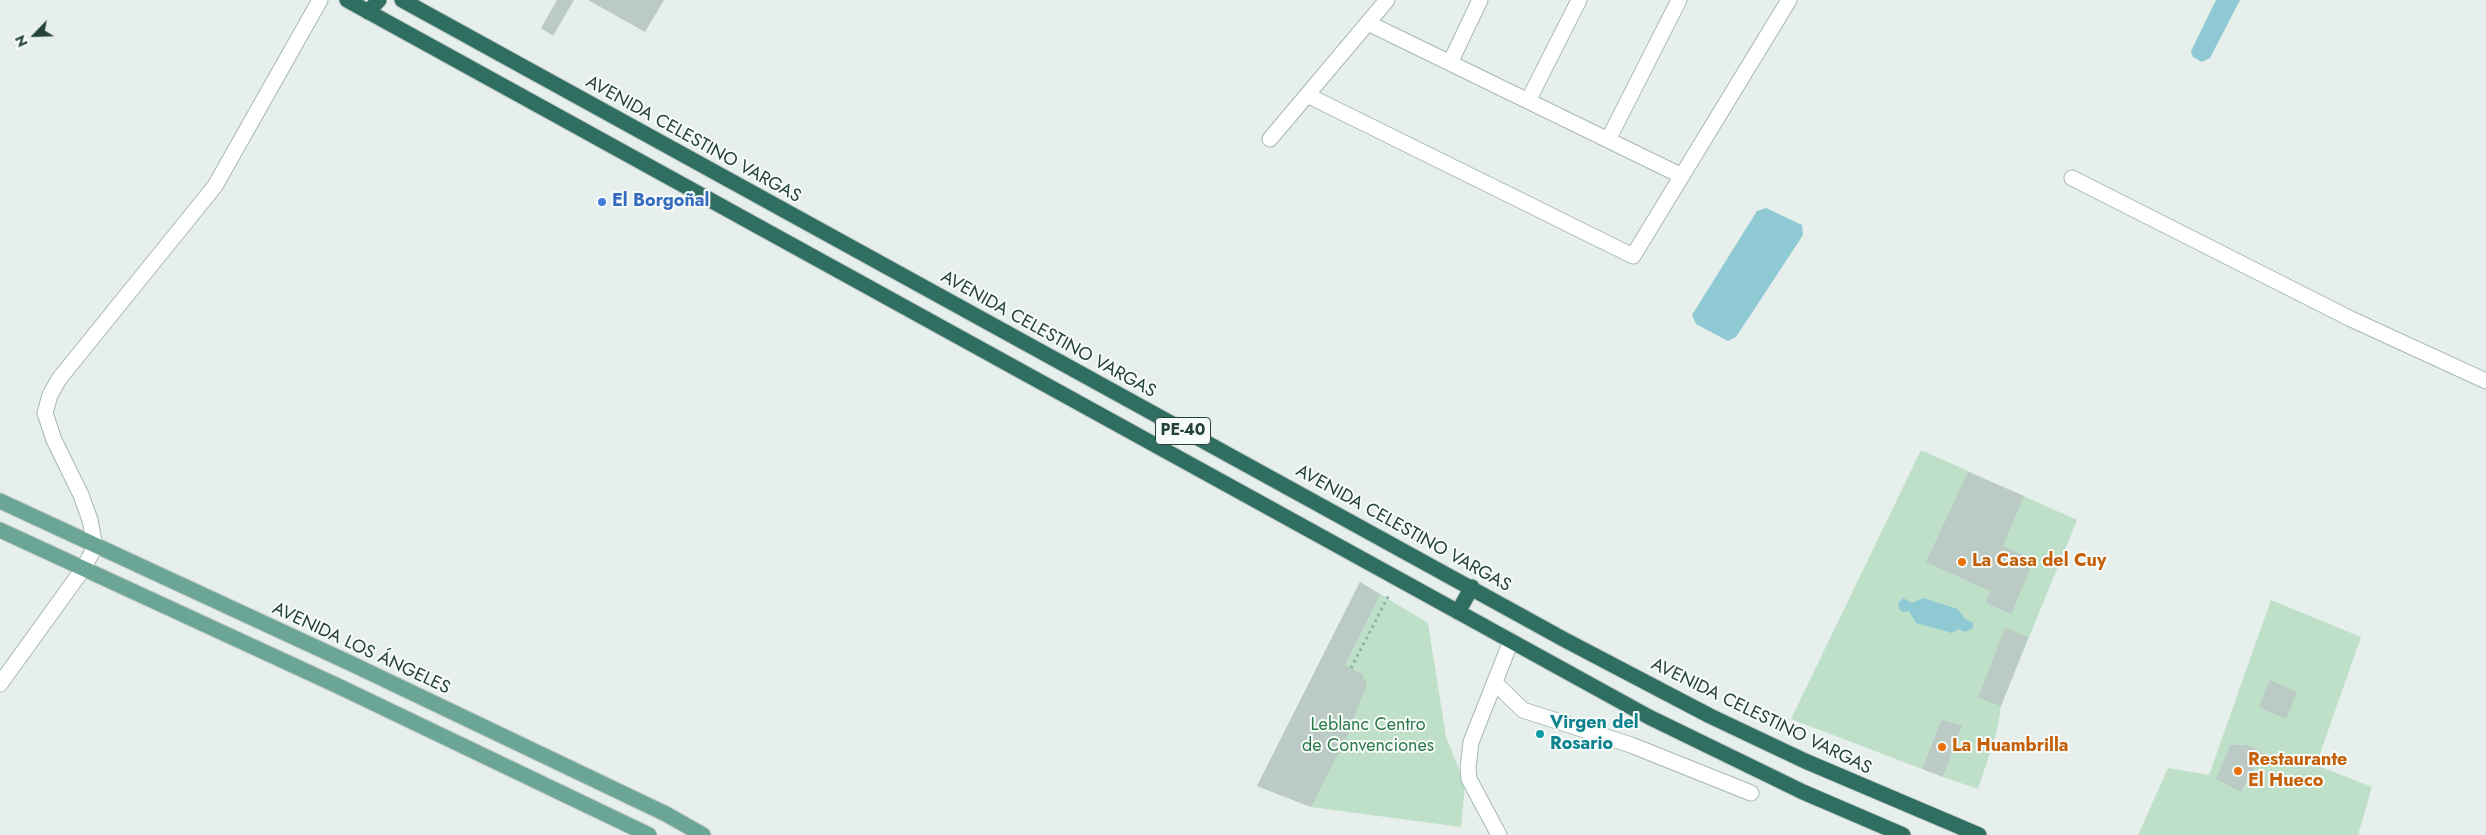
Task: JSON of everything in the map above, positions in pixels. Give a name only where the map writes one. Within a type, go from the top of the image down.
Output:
[{"type":"highway","name":"PE-40","points":[[346,0],[1649,717],[1803,792],[1903,835]]},
{"type":"highway","points":[[368,12],[379,0]]},
{"type":"highway","name":"AVENIDA CELESTINO VARGAS","points":[[402,0],[1565,640],[1710,716],[1813,765],[1979,835]]},
{"type":"highway","points":[[496,83],[510,60]]},
{"type":"highway","points":[[621,151],[634,128]]},
{"type":"highway","points":[[767,231],[776,207]]},
{"type":"highway","points":[[1025,374],[1039,352]]},
{"type":"highway","points":[[1300,525],[1314,502]]},
{"type":"highway","points":[[1458,612],[1472,588]]},
{"type":"main road","name":"AVENIDA LOS ÁNGELES","points":[[0,501],[352,664],[666,814],[703,835]]},
{"type":"main road","points":[[0,530],[365,699],[649,835]]},
{"type":"street","points":[[0,684],[83,569],[95,546],[90,520],[82,495],[54,440],[45,413],[50,395],[59,379],[215,186],[320,0]]},
{"type":"street","points":[[1270,139],[1387,0]]},
{"type":"street","points":[[1450,63],[1480,0]]},
{"type":"street","points":[[1528,101],[1579,0]]},
{"type":"street","points":[[1608,140],[1679,0]]},
{"type":"street","points":[[1307,95],[1633,256],[1784,2]]},
{"type":"street","points":[[1368,22],[1682,176]]},
{"type":"street","points":[[2072,178],[2351,319],[2486,382]]},
{"type":"street","points":[[1499,835],[1469,779],[1468,768],[1471,742],[1496,684],[1511,642]]},
{"type":"street","points":[[1496,684],[1516,706],[1523,710],[1631,745],[1751,793]]},
{"type":"path","points":[[1351,668],[1398,579]]},
{"type":"green space","points":[[1921,450],[2077,520],[2001,706],[1997,731],[1978,789],[1943,777],[1961,725],[1941,720],[1922,769],[1791,719]]},
{"type":"green space","name":"Leblanc Centro de Convenciones","points":[[1360,582],[1428,623],[1446,737],[1465,784],[1461,827],[1311,807],[1257,786]]},
{"type":"green space","points":[[2271,600],[2361,637],[2316,765],[2372,787],[2358,835],[2138,835],[2168,768],[2209,775]]},
{"type":"water","points":[[2216,0],[2240,0],[2210,58],[2202,62],[2193,57],[2191,51]]},
{"type":"water","points":[[1766,208],[1802,225],[1803,235],[1736,337],[1728,341],[1696,324],[1692,315],[1757,211]]},
{"type":"water","points":[[1903,598],[1912,603],[1923,598],[1958,609],[1964,618],[1973,623],[1973,628],[1965,632],[1959,629],[1952,633],[1916,623],[1909,611],[1903,612],[1899,609],[1898,603]]},
{"type":"building","points":[[557,0],[574,0],[553,36],[541,28]]},
{"type":"building","points":[[588,0],[664,0],[645,32]]},
{"type":"building","points":[[1968,472],[2024,496],[2003,546],[2034,560],[2011,614],[1986,603],[1990,591],[1926,562]]},
{"type":"building","points":[[1360,582],[1380,594],[1345,665],[1362,674],[1367,685],[1352,722],[1354,723],[1311,807],[1257,786]]},
{"type":"building","points":[[2005,628],[2028,637],[2001,706],[1978,698]]},
{"type":"building","points":[[2270,680],[2297,692],[2286,719],[2259,707]]},
{"type":"building","name":"La Huambrilla","points":[[1941,720],[1962,725],[1943,777],[1922,769]]},
{"type":"building","points":[[2230,745],[2248,745],[2262,753],[2241,792],[2216,779]]},
{"type":"place","name":"El Borgoñal","points":[[602,202]]},
{"type":"place","name":"La Casa del Cuy","points":[[1962,562]]},
{"type":"place","name":"Virgen del Rosario","points":[[1540,734]]},
{"type":"place","name":"La Huambrilla","points":[[1942,747]]},
{"type":"place","name":"Restaurante El Hueco","points":[[2238,771]]}]
